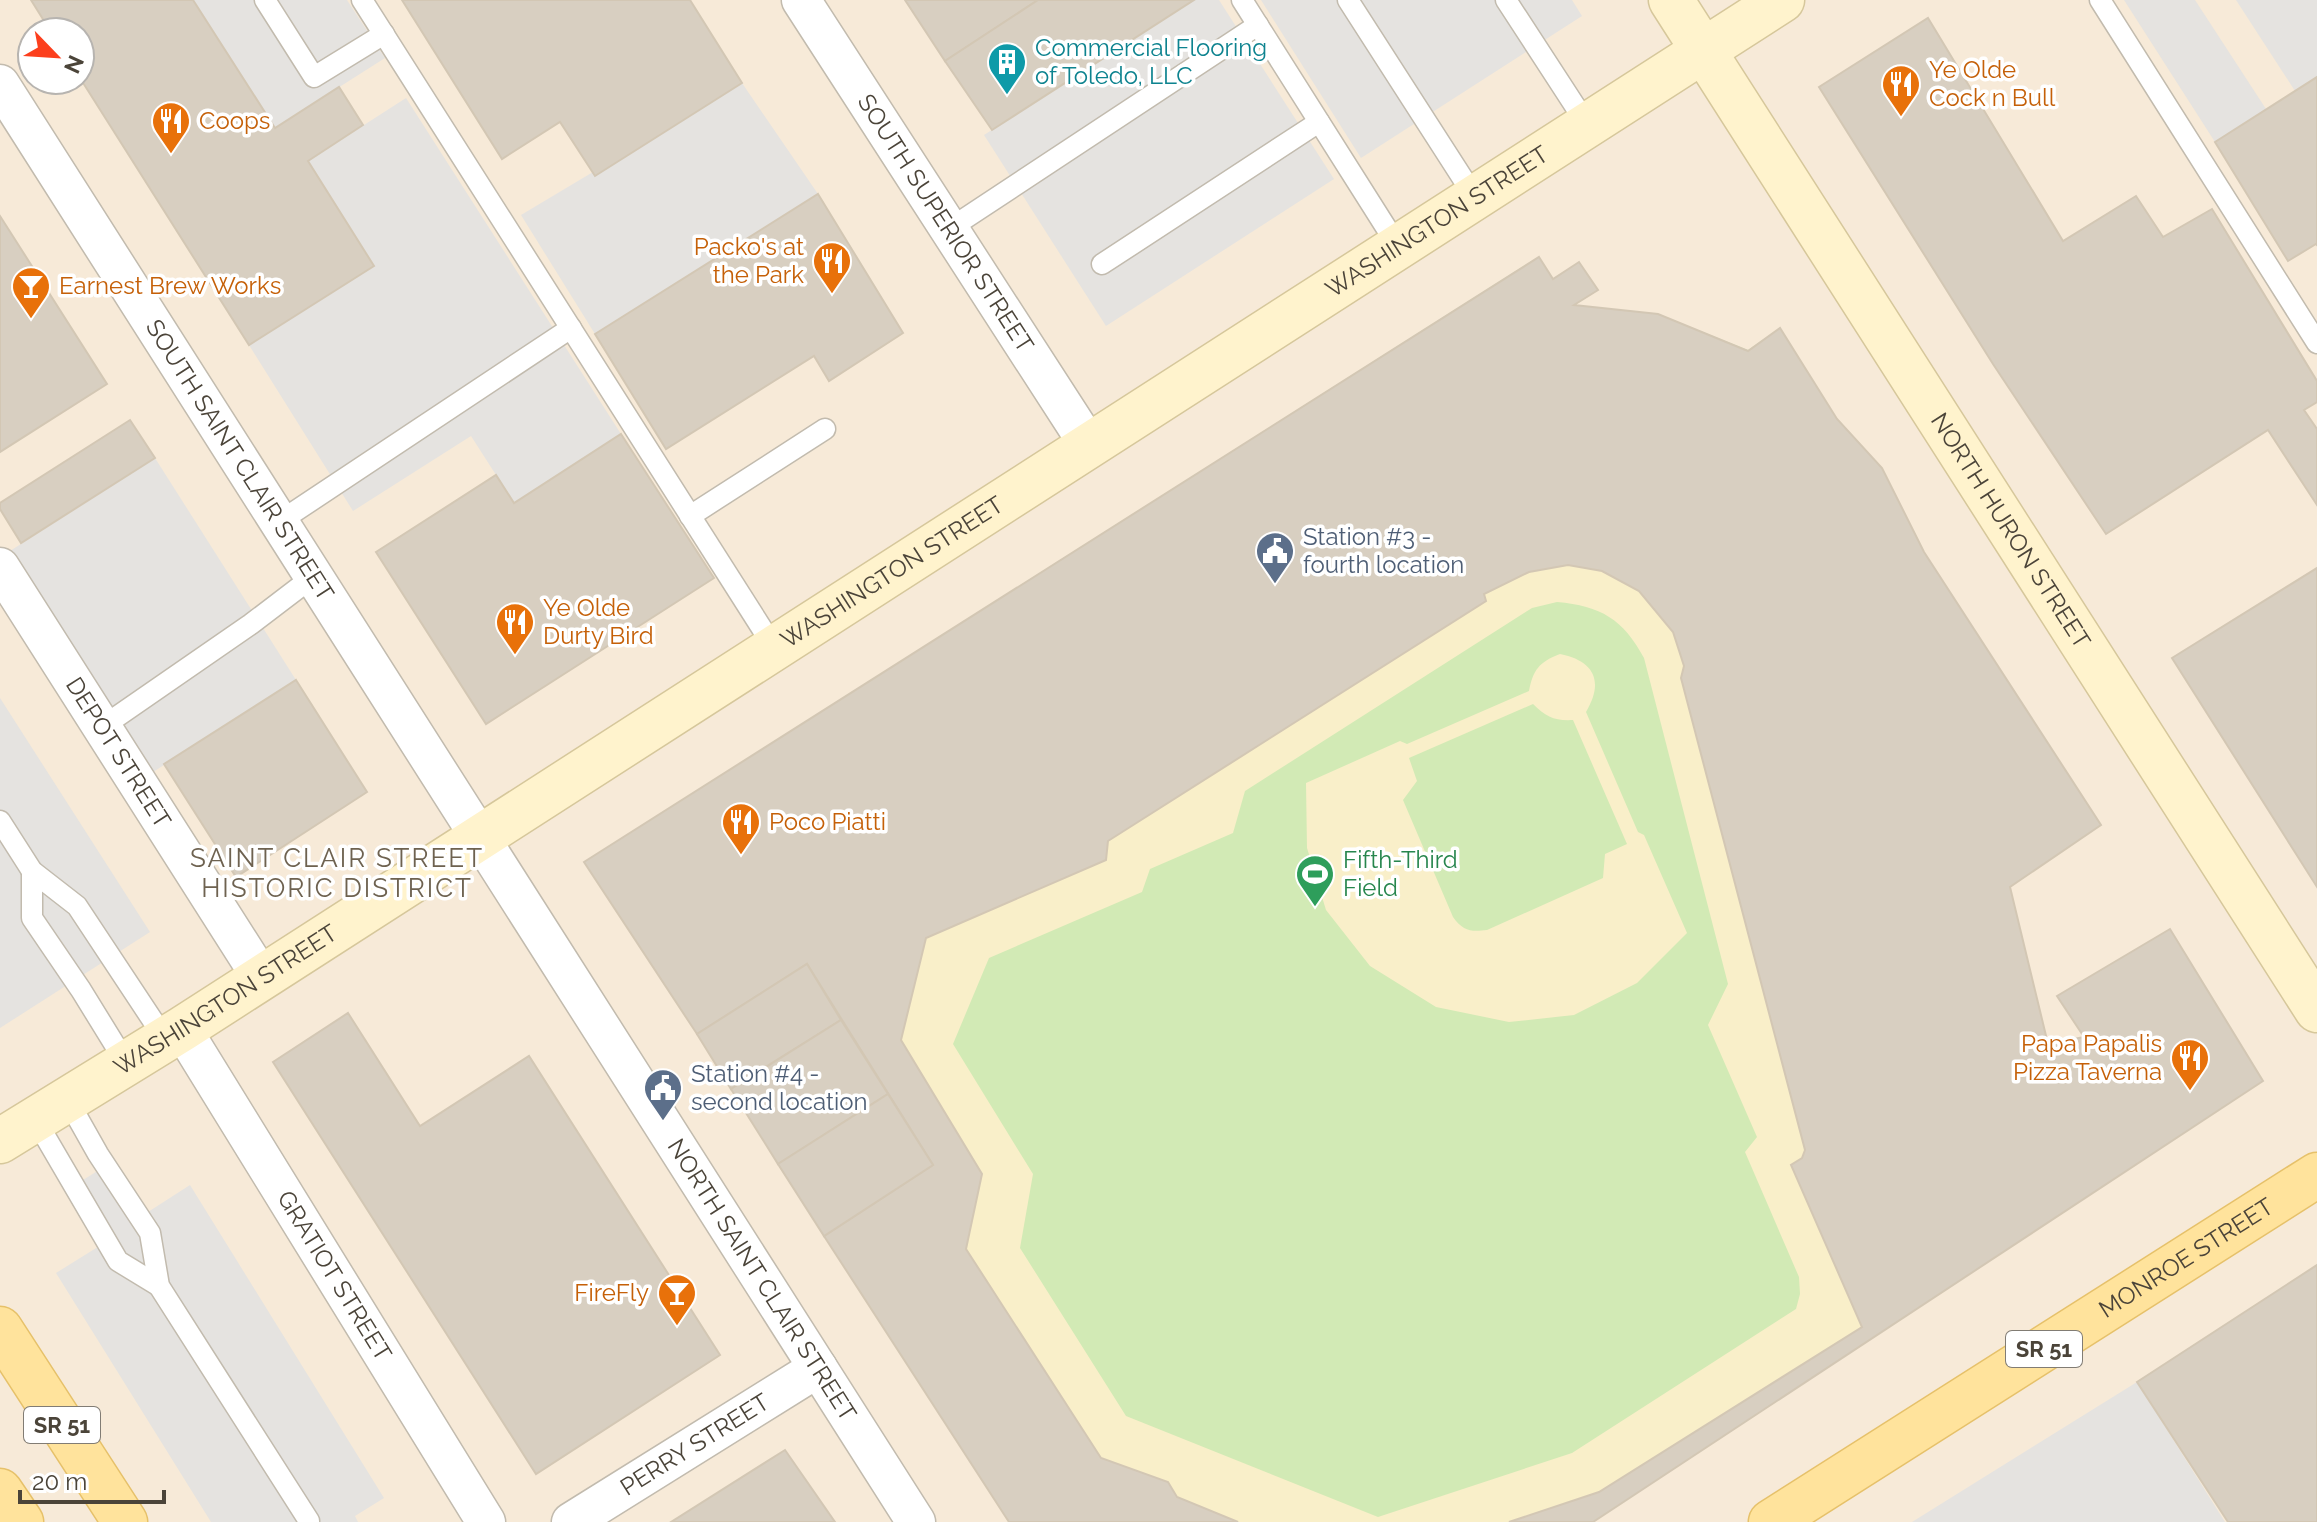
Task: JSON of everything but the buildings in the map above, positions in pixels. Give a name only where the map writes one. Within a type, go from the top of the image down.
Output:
[{"type":"main road","name":"MONROE STREET","points":[[1771,1522],[2317,1175]]},
{"type":"main road","name":"SR 51","points":[[0,1329],[125,1522]]},
{"type":"main road","points":[[0,1491],[21,1522]]},
{"type":"street","name":"SOUTH SUPERIOR STREET","points":[[801,0],[1090,447]]},
{"type":"street","name":"NORTH HURON STREET","points":[[1671,0],[2317,1010]]},
{"type":"street","name":"WASHINGTON STREET","points":[[34,1120],[174,1034],[775,649],[1782,0]]},
{"type":"street","name":"SOUTH SAINT CLAIR STREET","points":[[0,84],[480,837]]},
{"type":"street","name":"DEPOT STREET","points":[[0,567],[261,977]]},
{"type":"street","name":"NORTH SAINT CLAIR STREET","points":[[480,837],[916,1522]]},
{"type":"street","name":"GRATIOT STREET","points":[[174,1034],[486,1522]]},
{"type":"street","name":"PERRY STREET","points":[[571,1522],[818,1368]]},
{"type":"lane","points":[[265,0],[314,77],[384,34]]},
{"type":"lane","points":[[362,0],[775,649]]},
{"type":"lane","points":[[1242,0],[1399,248]]},
{"type":"lane","points":[[1348,0],[1476,199]]},
{"type":"lane","points":[[1506,0],[1588,126]]},
{"type":"lane","points":[[2100,0],[2317,343]]},
{"type":"lane","points":[[949,229],[1258,25]]},
{"type":"lane","points":[[1102,264],[1319,122]]},
{"type":"lane","points":[[279,522],[571,328]]},
{"type":"lane","points":[[690,516],[825,429]]},
{"type":"lane","points":[[102,727],[251,624],[314,576]]},
{"type":"lane","points":[[0,821],[32,871],[77,906],[174,1034]]},
{"type":"lane","points":[[32,871],[32,918],[126,1063]]},
{"type":"lane","points":[[34,1120],[118,1261],[159,1286]]},
{"type":"lane","points":[[34,1120],[98,1154],[150,1233],[159,1286],[309,1521]]},
{"type":"shaded area","points":[[0,0],[2317,0],[2317,1522],[0,1522]]},
{"type":"shaded area","points":[[193,0],[347,0],[385,58],[275,128]]},
{"type":"shaded area","points":[[1194,0],[1219,0],[1334,179],[1106,326],[984,135]]},
{"type":"shaded area","points":[[1261,0],[1572,0],[1582,16],[1361,158]]},
{"type":"shaded area","points":[[2124,0],[2195,0],[2266,109],[2215,142]]},
{"type":"shaded area","points":[[2236,0],[2317,0],[2317,77],[2295,91]]},
{"type":"shaded area","points":[[742,83],[818,194],[595,334],[521,215]]},
{"type":"shaded area","points":[[406,98],[621,434],[514,503],[471,436],[353,511],[249,345],[374,266],[308,161]]},
{"type":"shaded area","points":[[155,458],[296,680],[150,774],[10,551]]},
{"type":"shaded area","points":[[0,698],[150,932],[0,1028]]},
{"type":"shaded area","points":[[115,1160],[148,1212],[190,1185],[384,1498],[355,1516],[358,1522],[211,1522],[56,1273],[109,1240],[75,1185]]},
{"type":"shaded area","points":[[2137,1382],[2225,1522],[1912,1522]]},
{"type":"green space","name":"Fifth-Third Field","points":[[1538,257],[1553,279],[1579,262],[1598,290],[1575,305],[1658,314],[1748,350],[1780,328],[1837,419],[1882,468],[1924,552],[2101,825],[2010,887],[2048,1044],[2084,1037],[2057,996],[2170,929],[2263,1081],[1593,1522],[1009,1522],[824,1236],[933,1165],[807,965],[697,1034],[584,862]]},
{"type":"sand","points":[[1568,565],[1602,571],[1639,591],[1673,632],[1684,666],[1681,678],[1805,1150],[1802,1158],[1791,1165],[1862,1327],[1599,1492],[1509,1522],[1238,1522],[1177,1497],[1167,1482],[1101,1458],[966,1249],[982,1174],[901,1040],[926,938],[1106,860],[1108,841],[1486,601],[1484,594],[1529,572]],"holes":[[[1557,602],[1598,611],[1619,624],[1644,658],[1728,984],[1708,1025],[1757,1137],[1745,1152],[1799,1277],[1800,1294],[1796,1309],[1572,1453],[1378,1517],[1126,1416],[1020,1248],[1033,1174],[953,1044],[989,958],[1142,892],[1150,869],[1233,833],[1245,791],[1532,608]]]},
{"type":"sand","points":[[1560,654],[1572,657],[1593,674],[1594,691],[1586,712],[1638,832],[1644,835],[1687,933],[1637,983],[1574,1015],[1509,1022],[1436,1007],[1370,966],[1326,910],[1307,848],[1306,783],[1400,741],[1407,744],[1529,691],[1538,668]],"holes":[[[1533,704],[1556,719],[1573,720],[1627,844],[1605,854],[1603,878],[1487,930],[1468,930],[1453,917],[1403,800],[1417,781],[1409,758]]]},
{"type":"place","name":"Commercial Flooring of Toledo, LLC","points":[[1007,96]]},
{"type":"place","name":"Ye Olde Cock n Bull","points":[[1901,118]]},
{"type":"place","name":"Coops","points":[[171,155]]},
{"type":"place","name":"Packo's at the Park","points":[[832,295]]},
{"type":"place","name":"Earnest Brew Works","points":[[31,320]]},
{"type":"place","name":"Station #3 - fourth location","points":[[1275,585]]},
{"type":"place","name":"Ye Olde Durty Bird","points":[[515,656]]},
{"type":"place","name":"Poco Piatti","points":[[741,856]]},
{"type":"place","name":"Fifth-Third Field","points":[[1315,908]]},
{"type":"place","name":"Papa Papalis Pizza Taverna","points":[[2190,1092]]},
{"type":"place","name":"Station #4 - second location","points":[[663,1122]]},
{"type":"place","name":"FireFly","points":[[677,1327]]},
{"type":"district","name":"SAINT CLAIR STREET HISTORIC DISTRICT","points":[[337,873]]}]
